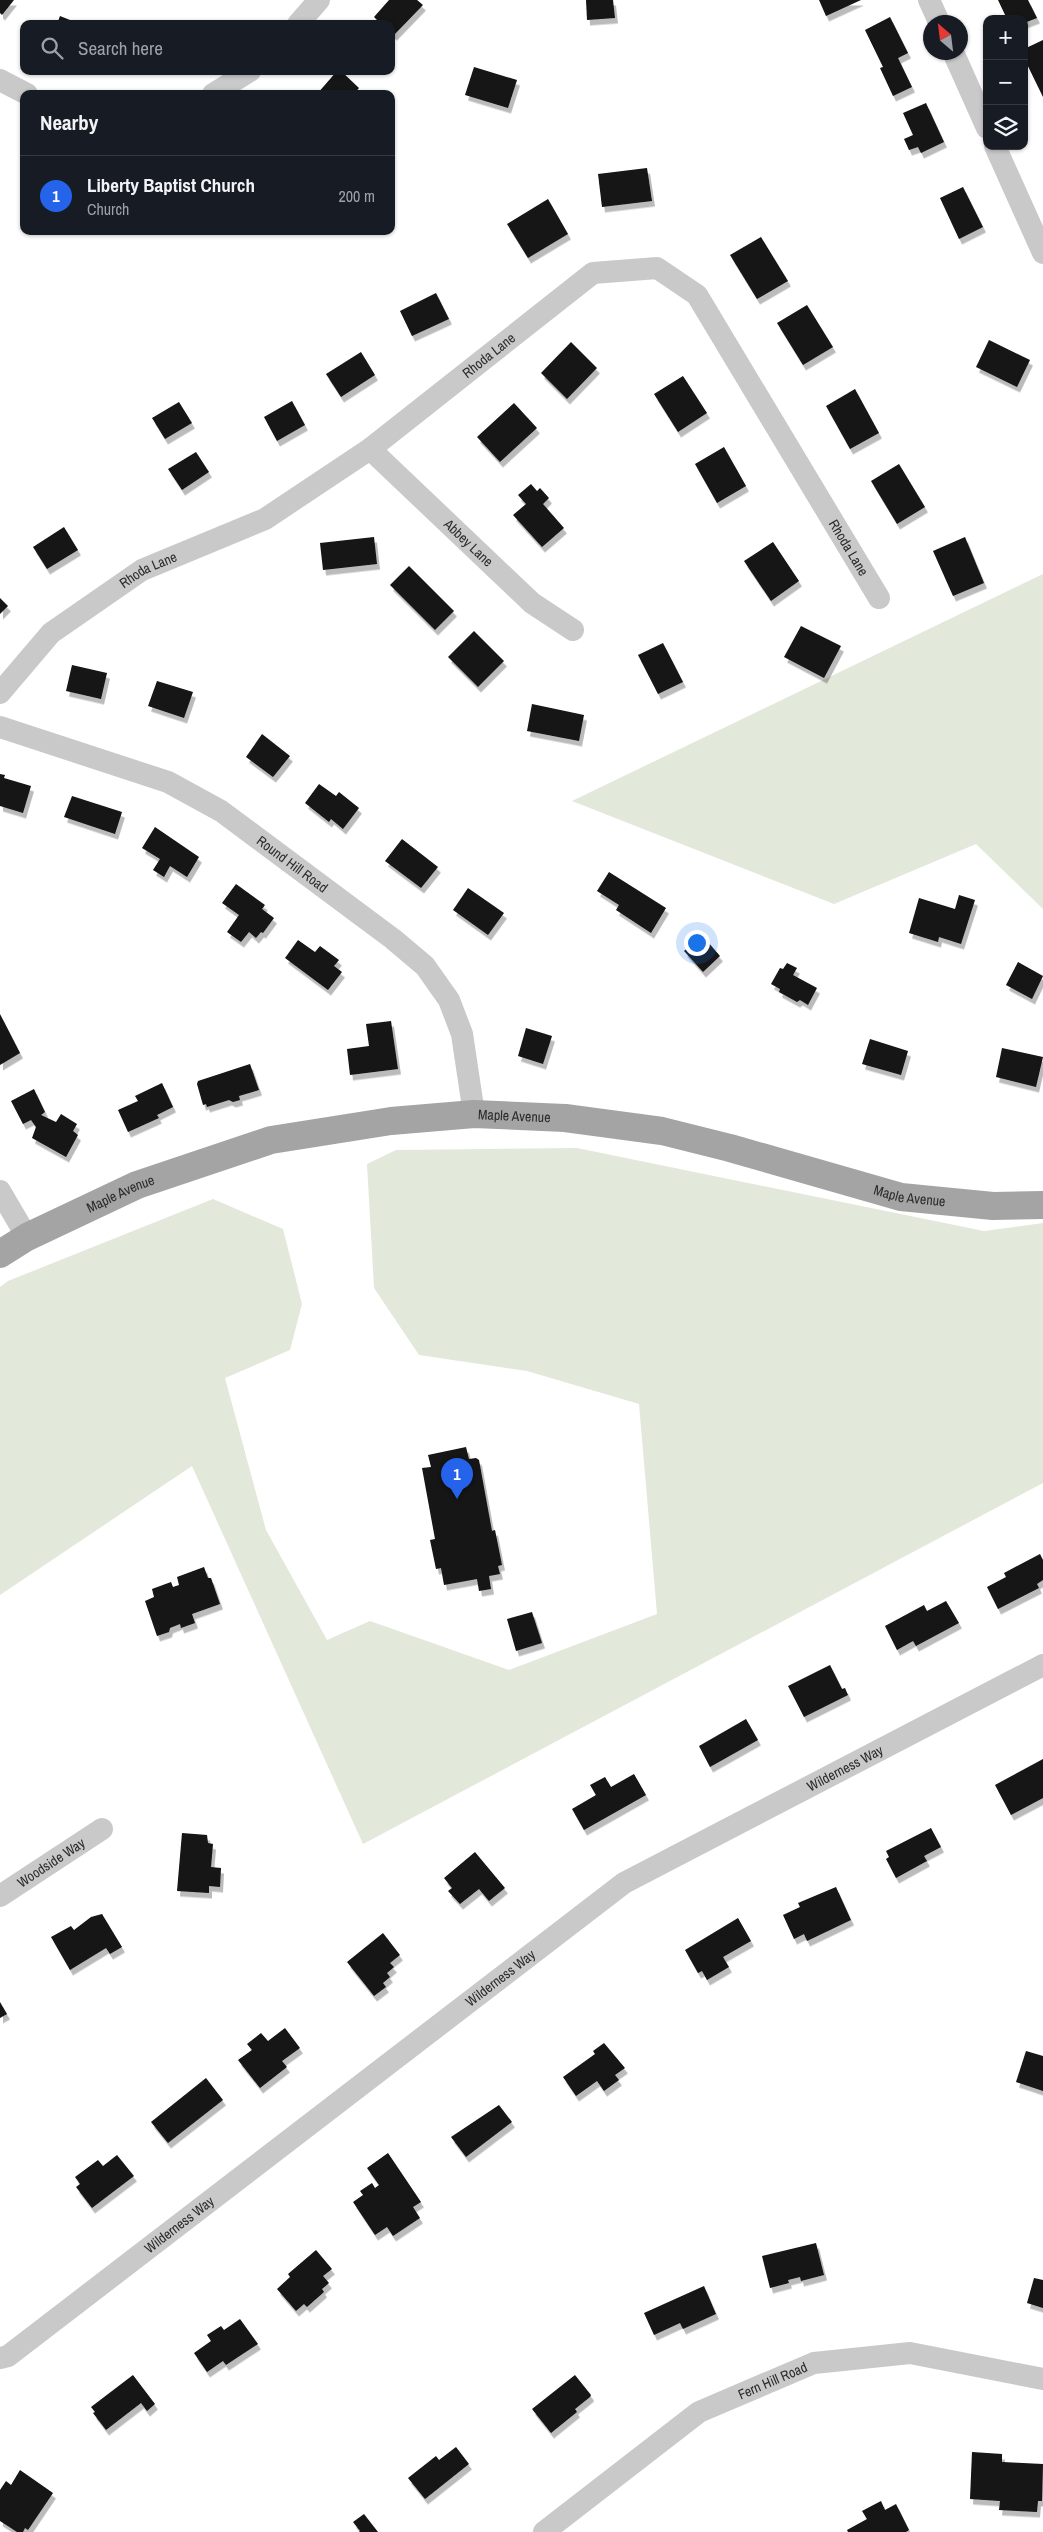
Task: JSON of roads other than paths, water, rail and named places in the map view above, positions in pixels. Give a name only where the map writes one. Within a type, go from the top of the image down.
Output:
[{"type":"main road","name":"Maple Avenue","points":[[0,1254],[27,1237],[137,1185],[271,1140],[391,1121],[474,1114],[565,1118],[662,1131],[730,1148],[901,1197],[993,1206],[1043,1206]]},
{"type":"street","points":[[302,20],[319,0]]},
{"type":"street","points":[[929,0],[936,15]]},
{"type":"street","points":[[957,60],[983,119]]},
{"type":"street","points":[[219,90],[244,75]]},
{"type":"street","points":[[0,80],[20,90]]},
{"type":"street","points":[[997,150],[1043,253]]},
{"type":"street","name":"Rhoda Lane","points":[[0,693],[51,633],[142,570],[266,518],[370,449],[594,273],[657,268],[698,295],[880,598]]},
{"type":"street","name":"Abbey Lane","points":[[370,449],[532,603],[573,630]]},
{"type":"street","name":"Round Hill Road","points":[[0,727],[168,782],[221,811],[394,939],[425,966],[449,1000],[462,1034],[474,1114]]},
{"type":"street","points":[[0,1191],[27,1237]]},
{"type":"street","name":"Wilderness Way","points":[[0,2358],[8,2356],[624,1883],[1043,1665]]},
{"type":"street","name":"Woodside Way","points":[[0,1896],[102,1829]]},
{"type":"street","name":"Fern Hill Road","points":[[544,2532],[699,2412],[814,2364],[910,2353],[1043,2379]]},
{"type":"place","name":"Liberty Baptist Church","points":[[457,1499]]}]
